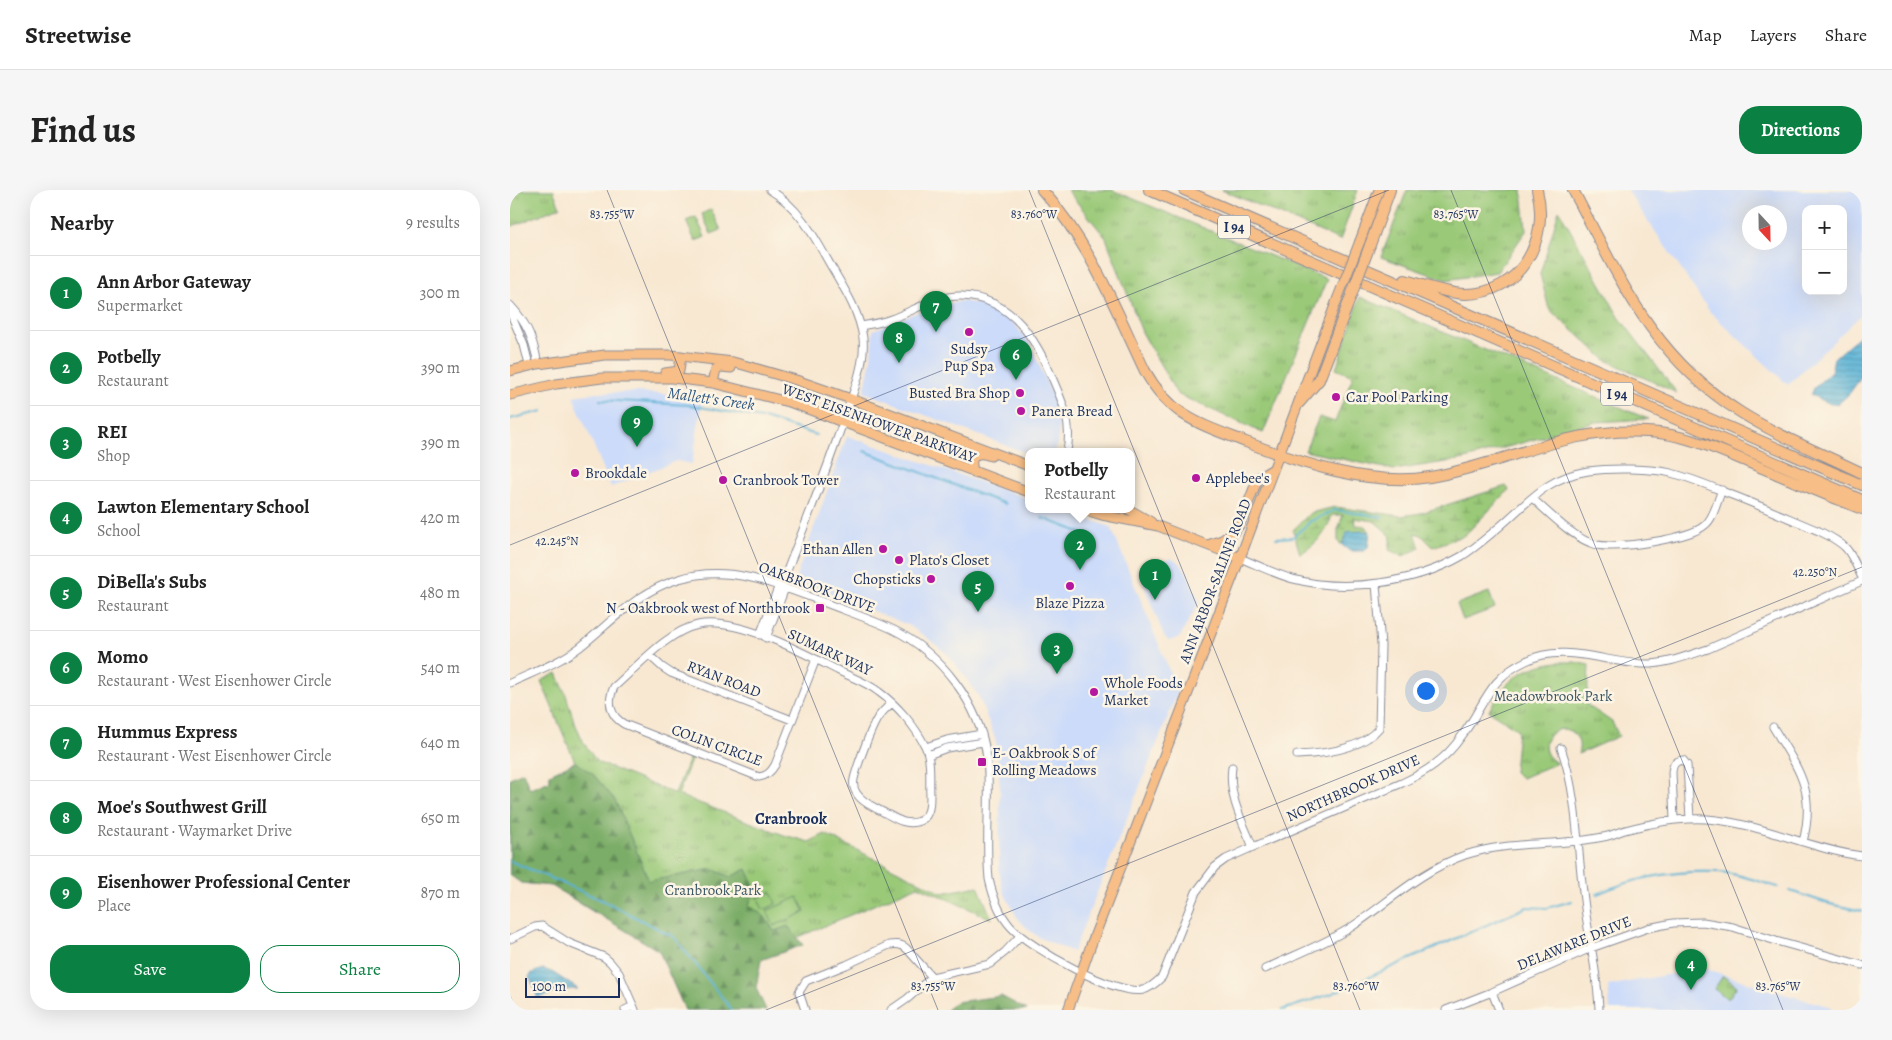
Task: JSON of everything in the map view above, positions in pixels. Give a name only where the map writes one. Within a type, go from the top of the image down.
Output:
[{"type":"highway","points":[[1042,190],[1069,222],[1092,258],[1145,371],[1163,398],[1174,408],[1198,423],[1279,455],[1300,462],[1370,478],[1406,480],[1444,474],[1557,440],[1623,431],[1650,432],[1690,440],[1862,509]]},
{"type":"highway","name":"I 94","points":[[1149,190],[1862,500]]},
{"type":"highway","name":"I 94","points":[[1184,190],[1862,485]]},
{"type":"highway","points":[[1299,403],[1319,380],[1343,302],[1365,243],[1390,190]]},
{"type":"highway","points":[[1378,274],[1452,293],[1475,292],[1498,285],[1520,269],[1529,259],[1536,245],[1541,220],[1537,190]]},
{"type":"highway","points":[[1573,190],[1629,297],[1660,342],[1679,363],[1718,397],[1744,415],[1862,473]]},
{"type":"main road","points":[[1365,243],[1379,190]]},
{"type":"main road","name":"WEST EISENHOWER PARKWAY","points":[[510,371],[525,366],[605,355],[681,356],[733,362],[796,380],[851,399],[1025,465]]},
{"type":"main road","points":[[602,378],[620,373],[675,372],[680,370],[681,356]]},
{"type":"main road","points":[[510,376],[525,366]]},
{"type":"main road","points":[[713,382],[716,369],[721,367],[784,380],[796,380]]},
{"type":"main road","name":"WEST EISENHOWER PARKWAY","points":[[510,394],[556,384],[602,378],[672,378],[713,382],[792,403],[842,423],[878,434],[974,473],[1025,491]]},
{"type":"main road","name":"ANN ARBOR-SALINE ROAD","points":[[1068,1010],[1081,971],[1299,403]]},
{"type":"main road","points":[[878,434],[890,435],[938,452],[944,450],[949,445],[946,435]]},
{"type":"main road","points":[[974,473],[971,465],[972,459],[976,455],[981,454],[1025,469]]},
{"type":"main road","points":[[1208,546],[1222,540],[1240,524],[1258,478],[1273,469]]},
{"type":"main road","points":[[994,479],[1003,478],[1025,485]]},
{"type":"main road","points":[[1095,513],[1158,526]]},
{"type":"main road","points":[[1135,513],[1158,526],[1240,558]]},
{"type":"street","points":[[763,637],[851,399],[863,355],[864,341],[853,304],[810,229],[792,207],[770,190]]},
{"type":"street","points":[[861,326],[882,322],[948,297],[970,297],[1000,308],[1021,323],[1044,358],[1067,416],[1069,433],[1067,448]]},
{"type":"street","points":[[510,305],[521,318],[531,335],[538,364]]},
{"type":"street","points":[[510,312],[524,345],[525,366]]},
{"type":"street","points":[[1240,558],[1292,579],[1310,583],[1376,584],[1414,575],[1460,556],[1490,535],[1542,488],[1557,480],[1590,470],[1631,470],[1670,472],[1722,490],[1836,539],[1847,547],[1862,579]]},
{"type":"street","points":[[1532,498],[1565,528],[1579,536],[1596,545],[1616,545],[1652,542],[1694,532],[1706,525],[1722,490]]},
{"type":"street","name":"OAKBROOK DRIVE","points":[[510,683],[570,654],[628,605],[651,590],[669,582],[692,576],[727,573],[753,577],[782,586],[905,636],[941,666],[966,698],[982,738]]},
{"type":"street","name":"NORTHBROOK DRIVE","points":[[982,738],[988,775],[989,880],[992,894],[1001,914],[1020,936],[1046,953],[1110,984],[1130,990],[1144,990],[1154,985],[1162,977],[1196,892],[1215,868],[1226,859],[1402,783],[1436,765],[1461,738],[1495,683],[1508,671],[1533,657],[1559,653],[1642,664],[1666,661],[1708,649],[1862,579]]},
{"type":"street","points":[[1297,755],[1338,751],[1366,738],[1379,728],[1381,644],[1376,584]]},
{"type":"street","name":"SUMARK WAY","points":[[650,656],[678,632],[697,625],[709,623],[724,624],[763,637],[816,659],[875,689],[905,717],[926,747]]},
{"type":"street","name":"COLIN CIRCLE","points":[[650,656],[614,687],[611,695],[612,711],[618,720],[759,777],[768,775],[775,765],[816,659]]},
{"type":"street","name":"RYAN ROAD","points":[[650,656],[662,668],[671,673],[792,720]]},
{"type":"street","points":[[892,703],[878,717],[854,778],[854,788],[865,802],[902,822],[908,824],[920,821],[928,812],[930,806],[926,747],[947,740],[982,738]]},
{"type":"street","points":[[1774,727],[1804,784],[1808,804],[1808,822],[1803,842]]},
{"type":"street","points":[[928,755],[982,738]]},
{"type":"street","points":[[1561,748],[1568,768],[1591,948],[1598,987],[1599,1010]]},
{"type":"street","points":[[1674,820],[1673,765],[1677,761],[1683,760],[1687,765],[1690,819]]},
{"type":"street","points":[[1232,767],[1231,788],[1235,806],[1253,847]]},
{"type":"street","points":[[1265,969],[1354,926],[1414,880],[1463,856],[1492,847],[1577,841],[1604,837],[1647,824],[1690,819],[1732,822],[1862,856]]},
{"type":"street","name":"DELAWARE DRIVE","points":[[1446,1010],[1492,992],[1591,948],[1648,928],[1673,923],[1703,922],[1733,927],[1862,965]]},
{"type":"street","points":[[510,939],[535,927],[542,926],[581,949],[604,957],[616,967],[634,1008],[625,1010]]},
{"type":"street","points":[[891,1010],[932,977],[990,964],[1006,952],[1020,936]]},
{"type":"street","points":[[805,1010],[799,992],[806,981],[890,945],[904,946],[932,977]]},
{"type":"street","points":[[1492,992],[1499,1010]]},
{"type":"shaded area","points":[[1627,190],[1862,190],[1862,314],[1788,385],[1710,312]]},
{"type":"shaded area","points":[[963,301],[985,306],[1015,325],[1030,343],[1057,407],[1059,427],[1056,448],[1025,448],[1025,452],[864,392],[871,359],[873,330],[933,306]]},
{"type":"shaded area","points":[[635,392],[703,397],[692,464],[676,461],[611,487],[573,396],[595,393]]},
{"type":"shaded area","points":[[847,436],[1025,498],[1025,513],[1070,513],[1111,527],[1178,692],[1073,952],[1040,938],[1029,930],[1018,919],[1003,891],[999,871],[1000,788],[996,741],[979,697],[964,675],[947,654],[908,625],[795,580]]},
{"type":"shaded area","points":[[1171,558],[1180,563],[1187,573],[1199,602],[1180,637],[1169,641],[1164,636],[1138,571]]},
{"type":"shaded area","points":[[1703,968],[1832,1007],[1831,1010],[1610,1010],[1608,986]]},
{"type":"green space","points":[[510,190],[553,190],[560,207],[510,227]]},
{"type":"green space","points":[[1067,190],[1112,190],[1327,279],[1263,433],[1177,394],[1142,332],[1106,238]]},
{"type":"green space","points":[[1222,190],[1358,190],[1340,240]]},
{"type":"green space","points":[[1407,190],[1522,190],[1526,231],[1497,272],[1446,280],[1381,257]]},
{"type":"green space","points":[[711,209],[721,230],[711,234],[702,214]]},
{"type":"green space","points":[[1559,210],[1619,317],[1677,393],[1606,360],[1549,309],[1540,274]]},
{"type":"green space","points":[[696,217],[705,237],[695,241],[686,221]]},
{"type":"green space","points":[[1360,297],[1648,419],[1596,422],[1465,459],[1394,470],[1305,451],[1319,417],[1335,422],[1353,376],[1336,369]]},
{"type":"green space","points":[[1506,486],[1509,490],[1465,535],[1433,547],[1421,535],[1415,533],[1420,548],[1403,556],[1389,550],[1391,536],[1374,521],[1354,518],[1356,525],[1366,526],[1370,532],[1347,532],[1342,545],[1338,542],[1338,529],[1343,515],[1332,515],[1327,528],[1320,538],[1300,554],[1293,530],[1310,513],[1335,507],[1401,516],[1421,513]]},
{"type":"green space","points":[[1489,592],[1495,608],[1463,620],[1457,604]]},
{"type":"green space","name":"Meadowbrook Park","points":[[1557,662],[1574,662],[1589,665],[1587,705],[1612,722],[1619,736],[1578,754],[1579,744],[1575,735],[1568,730],[1561,729],[1554,732],[1549,736],[1545,750],[1549,757],[1557,763],[1522,778],[1514,772],[1518,730],[1489,711],[1501,691],[1516,677],[1534,667]]},
{"type":"green space","name":"Cranbrook Park","points":[[557,673],[574,721],[584,743],[597,762],[675,794],[690,756],[692,757],[678,795],[784,835],[809,842],[825,834],[942,893],[978,886],[992,919],[918,886],[731,966],[685,1010],[653,937],[595,913],[552,886],[521,883],[510,875],[510,778],[523,772],[530,789],[550,781],[550,774],[575,762],[541,681]]},
{"type":"green space","points":[[575,762],[593,774],[615,800],[649,881],[712,869],[730,877],[747,869],[755,887],[749,905],[765,917],[774,931],[788,926],[803,945],[761,960],[756,988],[766,1010],[685,1010],[659,951],[552,886],[521,883],[510,875],[510,778],[523,772],[530,789],[550,781],[550,774]]},
{"type":"green space","points":[[771,892],[776,904],[763,910],[758,898]]},
{"type":"green space","points":[[798,897],[805,912],[774,926],[767,911]]},
{"type":"green space","points":[[1723,976],[1737,986],[1728,999],[1714,989]]},
{"type":"green space","points":[[1001,996],[1027,1010],[946,1010],[956,1002]]},
{"type":"water","points":[[1861,334],[1862,376],[1849,394],[1839,403],[1831,404],[1811,395],[1814,388],[1831,372],[1834,358]]},
{"type":"water","points":[[1347,532],[1370,532],[1368,547],[1364,551],[1350,551],[1342,545]]},
{"type":"water","points":[[543,969],[552,972],[578,989],[563,990],[537,997],[536,990],[529,977],[532,973]]},
{"type":"waterway","name":"Mallett's Creek","points":[[600,400],[689,405],[767,419],[816,435]]},
{"type":"waterway","name":"Mallett's Creek","points":[[510,419],[543,411]]},
{"type":"waterway","name":"Mallett's Creek","points":[[864,451],[1005,504]]},
{"type":"waterway","name":"Mallett's Creek","points":[[1276,538],[1293,537],[1311,521],[1335,510],[1382,517]]},
{"type":"waterway","name":"Mallett's Creek","points":[[1042,518],[1080,532]]},
{"type":"waterway","points":[[510,861],[602,900],[674,937],[732,1010]]},
{"type":"waterway","points":[[1597,894],[1641,879],[1687,872],[1726,873],[1778,887]]},
{"type":"waterway","points":[[1790,891],[1830,904],[1862,911]]},
{"type":"waterway","points":[[1282,1010],[1331,994],[1527,907],[1547,908],[1572,901]]},
{"type":"place","name":"Hummus Express","points":[[936,332]]},
{"type":"place","name":"Sudsy Pup Spa","points":[[969,332]]},
{"type":"place","name":"Moe's Southwest Grill","points":[[899,363]]},
{"type":"place","name":"Momo","points":[[1016,380]]},
{"type":"place","name":"Busted Bra Shop","points":[[1020,393]]},
{"type":"place","name":"Car Pool Parking","points":[[1336,397]]},
{"type":"place","name":"Panera Bread","points":[[1021,411]]},
{"type":"place","name":"Eisenhower Professional Center","points":[[637,447]]},
{"type":"place","name":"Brookdale","points":[[575,473]]},
{"type":"place","name":"Applebee's","points":[[1196,478]]},
{"type":"place","name":"Cranbrook Tower","points":[[723,480]]},
{"type":"place","name":"Ethan Allen","points":[[883,549]]},
{"type":"place","name":"Plato's Closet","points":[[899,560]]},
{"type":"place","name":"Potbelly","points":[[1080,570]]},
{"type":"place","name":"Chopsticks","points":[[931,579]]},
{"type":"place","name":"Blaze Pizza","points":[[1070,586]]},
{"type":"place","name":"Ann Arbor Gateway","points":[[1155,600]]},
{"type":"place","name":"N - Oakbrook west of Northbrook","points":[[820,608]]},
{"type":"place","name":"DiBella's Subs","points":[[978,612]]},
{"type":"place","name":"REI","points":[[1057,674]]},
{"type":"place","name":"Whole Foods Market","points":[[1094,692]]},
{"type":"place","name":"E- Oakbrook S of Rolling Meadows","points":[[982,762]]},
{"type":"place","name":"Lawton Elementary School","points":[[1691,990]]},
{"type":"district","name":"Cranbrook","points":[[791,819]]}]
